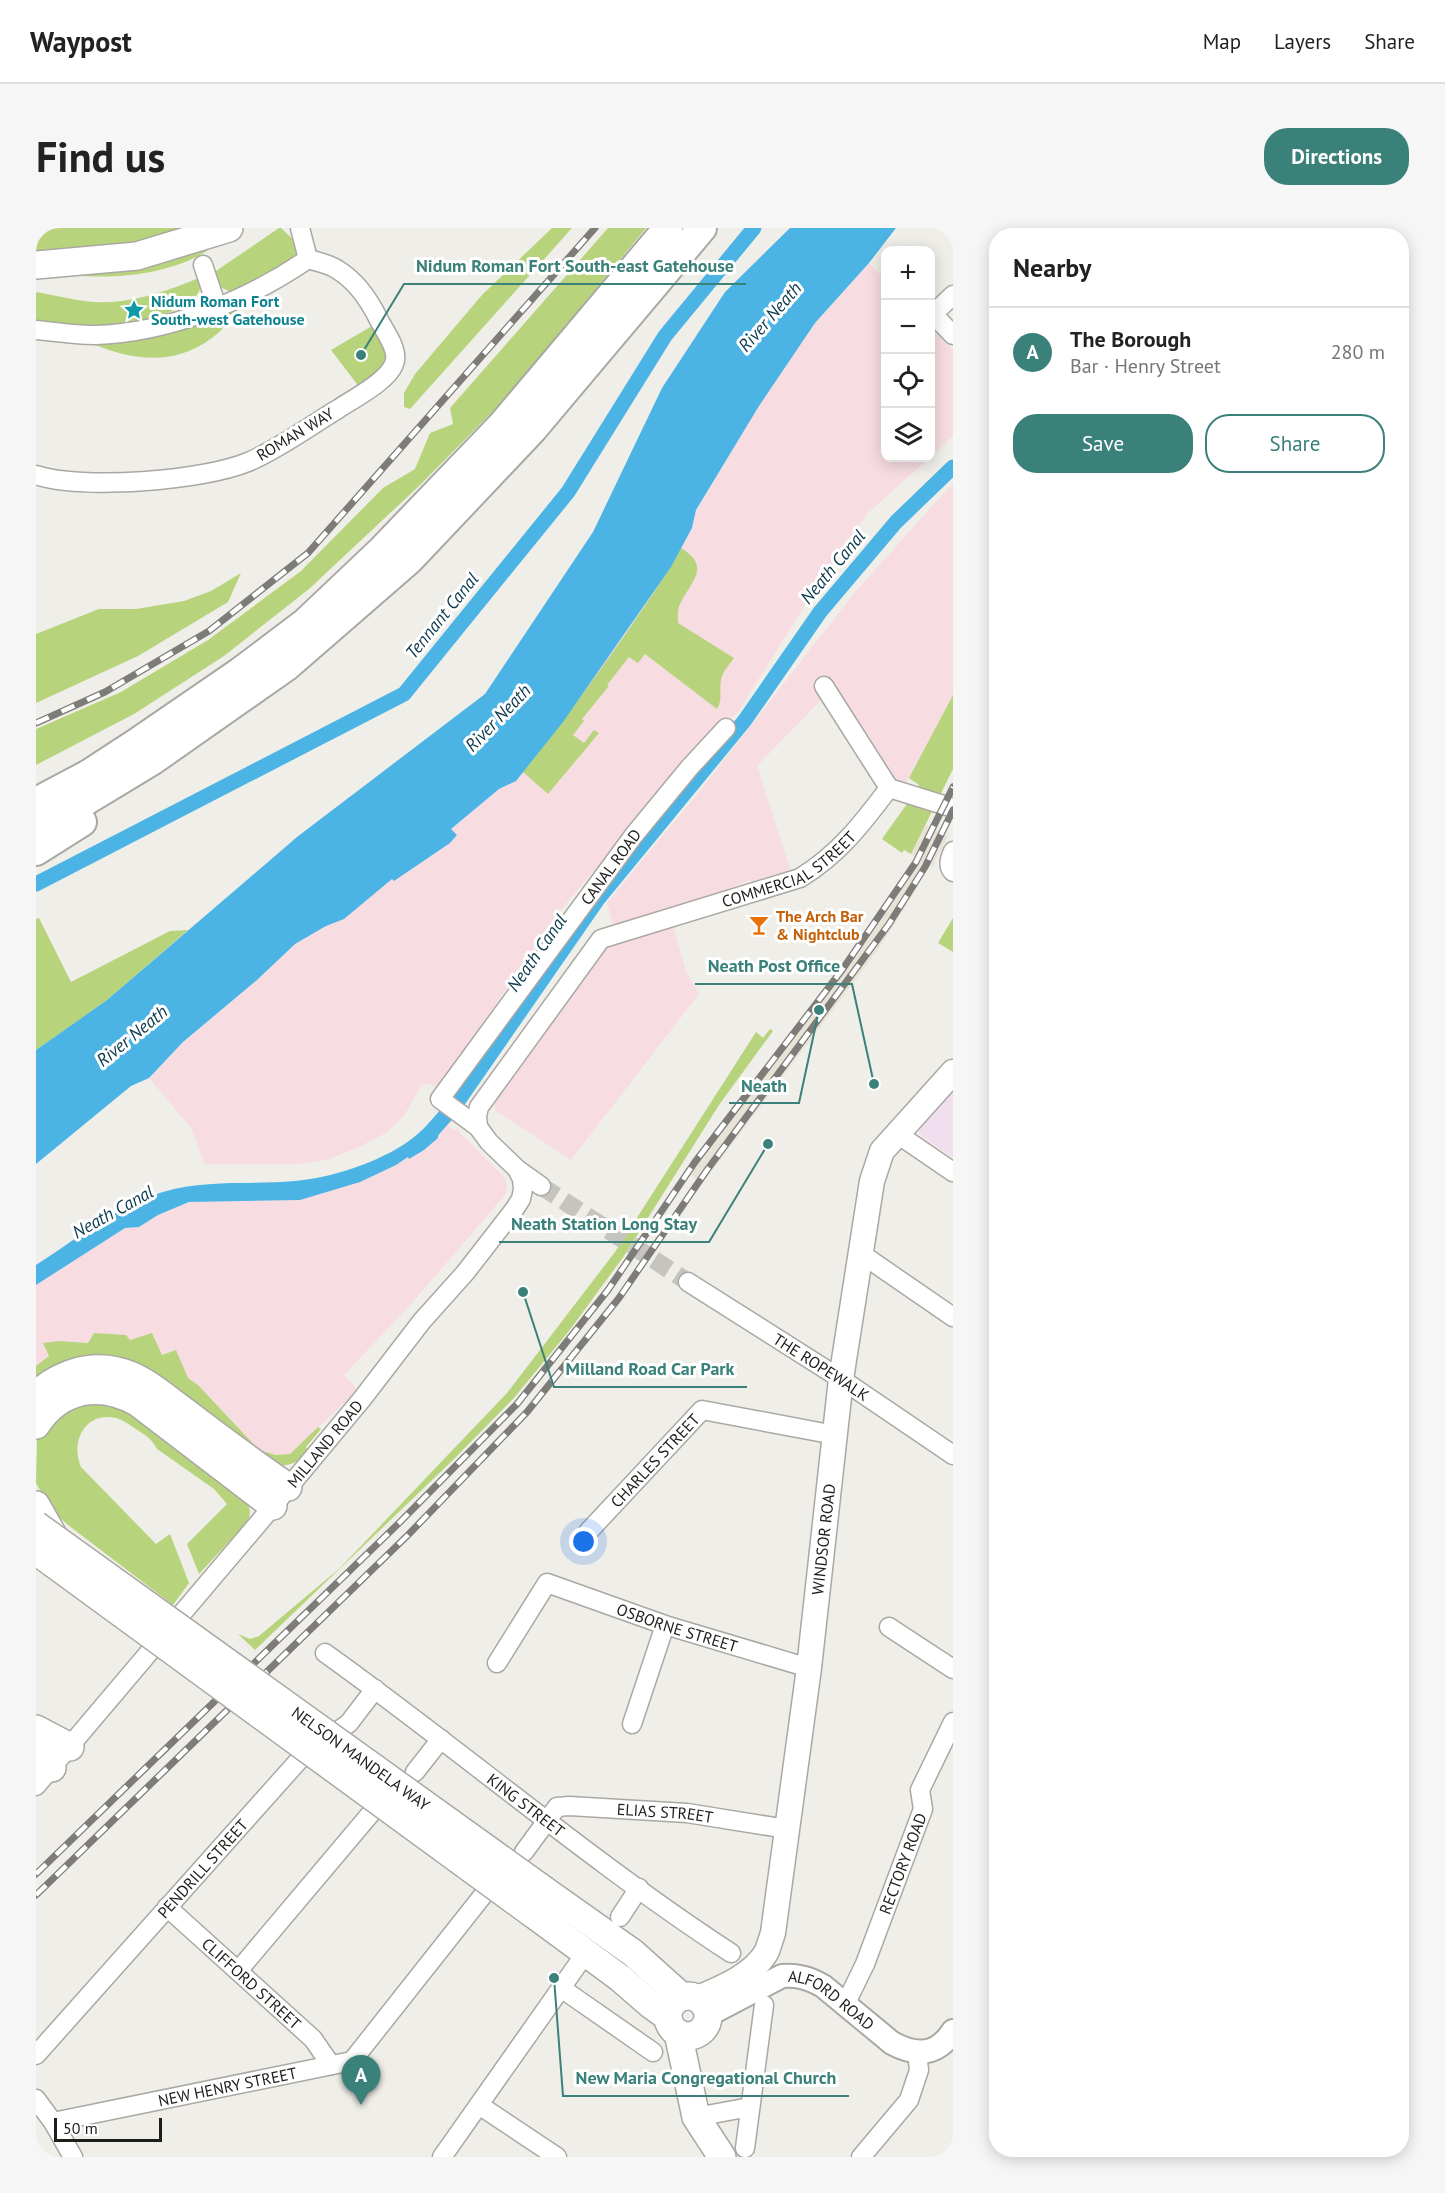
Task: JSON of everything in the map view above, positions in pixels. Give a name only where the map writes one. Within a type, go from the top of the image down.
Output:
[{"type":"highway","points":[[36,827],[82,803],[240,672],[305,622],[381,551],[502,425],[668,228]]},
{"type":"highway","points":[[36,802],[88,774],[144,752],[287,666],[409,560],[532,430],[702,228]]},
{"type":"highway","points":[[36,781],[81,760],[144,752]]},
{"type":"highway","points":[[36,851],[120,798],[144,752]]},
{"type":"main road","points":[[36,265],[137,256],[229,228]]},
{"type":"main road","name":"WINDSOR ROAD","points":[[688,2016],[758,1962],[766,1951],[773,1933],[808,1668],[842,1379],[872,1181],[882,1150],[953,1072]]},
{"type":"main road","points":[[36,1395],[58,1378],[88,1369],[118,1371],[142,1393],[281,1497]]},
{"type":"main road","points":[[36,1425],[61,1400],[84,1391],[109,1390],[121,1393],[142,1393]]},
{"type":"main road","points":[[36,1505],[40,1544]]},
{"type":"main road","name":"NELSON MANDELA WAY","points":[[40,1544],[538,1902],[650,2004],[688,2016]]},
{"type":"main road","points":[[36,1729],[70,1747]]},
{"type":"main road","points":[[688,2016],[688,2077],[696,2117],[734,2153]]},
{"type":"street","points":[[36,330],[95,335],[147,329],[184,320],[255,290],[308,259],[300,228]]},
{"type":"street","name":"ROMAN WAY","points":[[36,475],[57,480],[135,482],[199,475],[247,462],[359,396],[390,373],[395,363],[395,353],[374,309],[359,287],[338,269],[308,259]]},
{"type":"street","points":[[203,265],[217,307]]},
{"type":"street","points":[[935,311],[953,296]]},
{"type":"street","points":[[935,316],[953,335]]},
{"type":"street","points":[[824,686],[889,788],[953,808]]},
{"type":"street","name":"CANAL ROAD","points":[[478,1127],[440,1099],[634,835],[690,767],[726,728]]},
{"type":"street","name":"COMMERCIAL STREET","points":[[478,1127],[479,1107],[601,939],[800,878],[820,866],[853,835],[889,788]]},
{"type":"street","points":[[953,851],[949,860],[950,870],[953,872]]},
{"type":"street","points":[[478,1127],[489,1142],[517,1169],[541,1186]]},
{"type":"street","points":[[896,1133],[953,1172]]},
{"type":"street","name":"MILLAND ROAD","points":[[41,1770],[70,1747],[281,1497],[362,1399],[422,1321],[507,1221],[521,1199],[523,1189],[522,1179],[517,1169]]},
{"type":"street","points":[[860,1253],[953,1317]]},
{"type":"street","name":"THE ROPEWALK","points":[[688,1282],[842,1379],[953,1455]]},
{"type":"street","name":"CHARLES STREET","points":[[588,1532],[702,1410],[835,1435]]},
{"type":"street","name":"OSBORNE STREET","points":[[497,1663],[547,1583],[665,1625],[808,1668]]},
{"type":"street","points":[[632,1724],[665,1625]]},
{"type":"street","points":[[888,1627],[953,1669]]},
{"type":"street","name":"KING STREET","points":[[325,1653],[546,1821],[731,1953]]},
{"type":"street","name":"PENDRILL STREET","points":[[36,2055],[300,1759],[349,1723],[375,1689]]},
{"type":"street","name":"RECTORY ROAD","points":[[845,2006],[865,1964],[923,1809],[920,1790],[953,1722]]},
{"type":"street","points":[[415,1772],[441,1739]]},
{"type":"street","points":[[357,1802],[394,1828]]},
{"type":"street","name":"ELIAS STREET","points":[[546,1821],[557,1808],[569,1806],[687,1813],[787,1829]]},
{"type":"street","points":[[238,1971],[372,1812]]},
{"type":"street","points":[[524,1852],[546,1821]]},
{"type":"street","points":[[620,1917],[639,1888]]},
{"type":"street","name":"NEW HENRY STREET","points":[[53,2122],[352,2061],[484,1894]]},
{"type":"street","name":"CLIFFORD STREET","points":[[167,1907],[313,2039],[332,2065]]},
{"type":"street","points":[[442,2157],[578,1964]]},
{"type":"street","name":"ALFORD ROAD","points":[[688,2016],[782,1976],[791,1975],[811,1979],[823,1986],[892,2043],[916,2053]]},
{"type":"street","points":[[561,1989],[653,2052]]},
{"type":"street","points":[[734,2153],[750,2107],[764,2005]]},
{"type":"street","points":[[861,2157],[909,2100],[919,2070],[916,2053],[938,2048],[953,2031]]},
{"type":"street","points":[[36,2099],[53,2122],[73,2157]]},
{"type":"street","points":[[480,2104],[557,2157]]},
{"type":"street","points":[[696,2117],[750,2107]]},
{"type":"shaded area","points":[[869,263],[881,276],[881,462],[925,462],[868,513],[819,583],[738,712],[698,748],[554,918],[463,1053],[442,1091],[427,1083],[421,1086],[404,1116],[386,1133],[326,1160],[297,1164],[204,1164],[192,1129],[149,1078],[183,1042],[257,980],[295,944],[326,926],[344,919],[392,878],[394,881],[450,843],[457,835],[450,829],[499,789],[516,781],[671,568],[692,528],[696,510],[759,406],[815,323]]},
{"type":"shaded area","points":[[935,332],[953,350],[953,436],[935,452]]},
{"type":"shaded area","points":[[953,483],[953,695],[906,783],[896,779],[879,788],[861,764],[826,695],[757,766],[791,871],[753,887],[750,880],[709,897],[613,925],[607,903],[699,792],[855,592]]},
{"type":"shaded area","points":[[926,825],[948,836],[932,867],[929,866],[877,951],[702,1184],[687,1172],[861,939],[905,875],[914,857],[911,854]]},
{"type":"shaded area","points":[[673,926],[686,971],[699,994],[571,1160],[496,1111],[492,1099],[605,949]]},
{"type":"shaded area","points":[[953,1092],[953,1158],[919,1134],[919,1129]]},
{"type":"shaded area","points":[[450,1119],[452,1122],[449,1126],[454,1130],[458,1127],[457,1130],[505,1178],[507,1187],[505,1195],[411,1304],[344,1375],[358,1390],[290,1454],[276,1455],[259,1450],[198,1385],[133,1343],[56,1351],[36,1366],[36,1285],[125,1228],[139,1227],[158,1215],[189,1202],[396,1165]]},
{"type":"green space","points":[[36,228],[197,228],[152,243],[36,255]]},
{"type":"green space","points":[[279,228],[297,243],[298,256],[238,291],[231,292],[215,285],[213,273]]},
{"type":"green space","points":[[552,228],[572,228],[410,409],[404,407],[404,393],[415,374],[482,295]]},
{"type":"green space","points":[[608,228],[646,228],[509,395],[419,486],[309,589],[224,656],[134,714],[36,765],[36,729],[121,692],[208,640],[301,571],[383,488],[415,469],[430,433],[453,424],[450,408]]},
{"type":"green space","points":[[219,242],[190,260],[155,271],[118,276],[84,276],[85,273]]},
{"type":"green space","points":[[199,278],[202,282],[195,298],[153,318],[104,325],[36,322],[36,292],[88,301],[122,301],[162,292]]},
{"type":"green space","points":[[242,302],[217,334],[196,348],[180,354],[148,358],[132,356],[83,340],[140,340],[164,335]]},
{"type":"green space","points":[[372,326],[384,348],[386,361],[379,372],[360,388],[331,350]]},
{"type":"green space","points":[[681,548],[690,555],[697,568],[696,575],[679,606],[678,623],[734,658],[722,677],[720,702],[717,709],[645,654],[638,663],[629,657],[582,719],[584,721],[573,735],[584,743],[594,730],[599,733],[548,794],[523,772],[616,647],[663,579]]},
{"type":"green space","points":[[241,573],[228,602],[138,656],[36,703],[36,634],[99,609],[136,609],[184,601],[211,591]]},
{"type":"green space","points":[[953,695],[953,769],[911,854],[904,850],[902,853],[882,839],[919,785],[909,778]]},
{"type":"green space","points":[[39,918],[71,982],[170,931],[188,930],[107,1000],[36,1050],[36,919]]},
{"type":"green space","points":[[953,918],[953,952],[938,943]]},
{"type":"green space","points":[[770,1029],[773,1031],[719,1105],[624,1256],[569,1331],[514,1398],[453,1460],[255,1650],[238,1634],[250,1639],[259,1636],[340,1568],[507,1393],[615,1252],[756,1032],[763,1038]]},
{"type":"green space","points":[[94,1333],[126,1335],[130,1340],[152,1333],[162,1355],[176,1350],[188,1378],[198,1385],[259,1450],[276,1455],[290,1454],[318,1427],[321,1429],[306,1447],[309,1451],[302,1458],[294,1463],[274,1465],[160,1384],[36,1385],[36,1366],[49,1356],[43,1343],[59,1341],[88,1343]]},
{"type":"green space","points":[[84,1400],[114,1401],[247,1499],[250,1511],[249,1520],[199,1574],[187,1544],[227,1504],[214,1489],[157,1449],[153,1442],[124,1421],[105,1417],[96,1419],[83,1430],[77,1448],[81,1467],[156,1544],[170,1534],[189,1583],[173,1605],[51,1510],[36,1483],[37,1440],[51,1422]]},
{"type":"water","name":"River Neath","points":[[790,228],[896,228],[869,263],[815,323],[759,406],[696,510],[692,528],[671,567],[563,722],[516,781],[499,789],[451,829],[457,835],[450,843],[394,881],[392,879],[344,919],[326,926],[295,944],[257,980],[183,1042],[149,1078],[131,1086],[36,1164],[36,1050],[107,1000],[297,837],[485,694],[593,532],[662,388],[725,292]]},
{"type":"water","points":[[440,1111],[450,1119],[438,1132],[438,1138],[409,1159],[408,1157],[360,1182],[300,1200],[189,1202],[158,1215],[139,1227],[125,1228],[36,1285],[36,1265],[114,1214],[147,1197],[195,1185],[295,1181],[337,1173],[365,1164],[403,1145],[423,1130]]},
{"type":"waterway","name":"Tennant Canal","points":[[36,884],[404,694],[568,492],[665,336],[754,228]]},
{"type":"waterway","name":"Neath Canal","points":[[432,1131],[458,1101],[598,899],[745,720],[820,612],[896,522],[953,467]]},
{"type":"tunnel","points":[[541,1186],[688,1282]]},
{"type":"railway","points":[[36,723],[105,692],[209,631],[308,553],[595,228]]},
{"type":"railway","points":[[36,1874],[398,1524],[517,1404],[608,1290],[695,1162],[842,970],[916,862],[953,787]]},
{"type":"railway","points":[[36,1895],[408,1535],[527,1412],[619,1298],[707,1170],[889,924],[925,867],[953,810]]},
{"type":"place","name":"Nidum Roman Fort South-west Gatehouse","points":[[134,310]]},
{"type":"place","name":"Nidum Roman Fort South-east Gatehouse","points":[[361,355]]},
{"type":"place","name":"The Arch Bar & Nightclub","points":[[759,925]]},
{"type":"place","name":"Neath","points":[[819,1010]]},
{"type":"place","name":"Neath Post Office","points":[[874,1084]]},
{"type":"place","name":"Neath Station Long Stay","points":[[768,1144]]},
{"type":"place","name":"Milland Road Car Park","points":[[523,1292]]},
{"type":"place","name":"New Maria Congregational Church","points":[[554,1978]]},
{"type":"place","name":"The Borough","points":[[361,2105]]}]
